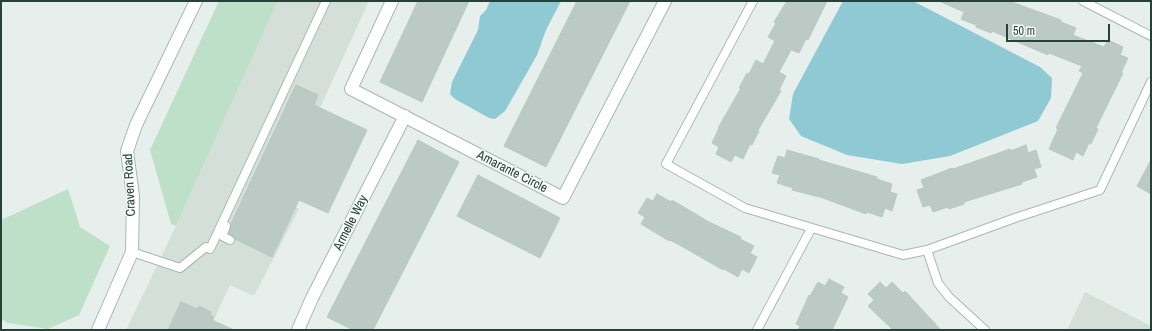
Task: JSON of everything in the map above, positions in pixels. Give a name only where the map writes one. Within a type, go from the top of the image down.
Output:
[{"type":"street","name":"Craven Road","points":[[98,330],[132,252],[133,196],[127,151],[136,125],[196,1]]},
{"type":"street","name":"Amarante Circle","points":[[392,1],[350,89],[563,198],[665,1]]},
{"type":"street","name":"Armelle Way","points":[[298,330],[312,298],[405,116]]},
{"type":"lane","points":[[230,240],[222,236],[326,1]]},
{"type":"lane","points":[[753,1],[666,164],[745,208],[811,229],[903,255],[927,250],[1015,218],[1100,190],[1151,82]]},
{"type":"lane","points":[[1083,1],[1151,36]]},
{"type":"lane","points":[[132,252],[180,268],[206,247],[210,249],[227,224]]},
{"type":"lane","points":[[757,330],[811,229]]},
{"type":"lane","points":[[927,250],[938,283],[949,297],[985,330]]},
{"type":"shaded area","points":[[278,1],[369,1],[279,197],[299,209],[254,296],[230,285],[209,330],[126,330],[176,226]]},
{"type":"shaded area","points":[[1085,292],[1151,326],[1151,330],[1067,330]]},
{"type":"green space","points":[[219,1],[278,1],[176,226],[171,224],[150,150]]},
{"type":"green space","points":[[68,189],[80,227],[110,246],[79,315],[48,329],[8,323],[1,319],[1,220]]},
{"type":"water","points":[[490,1],[561,1],[546,30],[537,55],[505,111],[495,119],[489,118],[455,99],[450,94],[452,82],[478,30],[480,16],[486,10]]},
{"type":"water","points":[[843,1],[913,1],[1040,67],[1052,78],[1051,98],[1038,121],[950,156],[902,164],[847,155],[801,136],[789,119],[793,94]]},
{"type":"building","points":[[418,1],[469,1],[422,102],[380,82]]},
{"type":"building","points":[[577,1],[630,1],[546,167],[504,146]]},
{"type":"building","points":[[787,1],[827,1],[808,40],[806,39],[799,53],[791,50],[779,72],[786,76],[779,90],[781,91],[758,130],[759,131],[752,145],[750,144],[743,159],[735,155],[731,162],[716,154],[719,147],[712,143],[718,128],[741,88],[739,88],[747,73],[749,74],[756,60],[763,64],[775,41],[768,37],[776,23],[774,22]]},
{"type":"building","points":[[939,1],[1009,1],[1061,20],[1061,22],[1076,28],[1073,35],[1104,47],[1108,40],[1123,47],[1120,55],[1128,58],[1121,73],[1123,73],[1096,128],[1098,129],[1091,144],[1089,143],[1083,156],[1076,152],[1073,160],[1049,149],[1058,129],[1056,128],[1083,73],[1079,71],[1082,66],[1049,53],[1048,55],[992,31],[991,33],[976,27],[976,25],[961,19],[964,12]]},
{"type":"building","points":[[296,85],[318,95],[314,105],[367,130],[328,213],[299,200],[272,257],[235,239],[229,233],[231,224]]},
{"type":"building","points":[[418,140],[459,162],[373,330],[353,330],[327,317]]},
{"type":"building","points":[[1026,145],[1028,153],[1036,150],[1041,167],[1034,169],[1037,177],[1022,182],[1022,184],[964,202],[964,204],[949,209],[948,207],[933,212],[930,205],[923,207],[917,190],[924,188],[921,180],[952,168],[953,169]]},
{"type":"building","points":[[787,150],[877,177],[877,179],[892,184],[890,192],[897,194],[892,211],[885,208],[882,217],[867,212],[866,214],[823,198],[792,190],[793,188],[777,183],[780,175],[772,173],[778,156],[785,158]]},
{"type":"building","points":[[1151,160],[1151,194],[1137,186]]},
{"type":"building","points":[[478,175],[560,218],[540,258],[457,216]]},
{"type":"building","points":[[657,194],[671,202],[672,200],[709,222],[741,237],[740,239],[754,246],[750,253],[757,257],[749,273],[742,269],[738,277],[670,240],[669,241],[641,224],[645,217],[638,213],[647,198],[653,201]]},
{"type":"building","points":[[829,279],[844,287],[841,293],[848,297],[832,330],[798,330],[800,326],[796,324],[809,295],[810,296],[818,282],[825,286]]},
{"type":"building","points":[[880,282],[886,288],[892,282],[903,293],[905,291],[941,330],[893,330],[868,306],[874,300],[868,294]]},
{"type":"building","points":[[181,302],[197,309],[199,306],[211,312],[210,315],[214,317],[212,320],[234,330],[168,330]]}]
